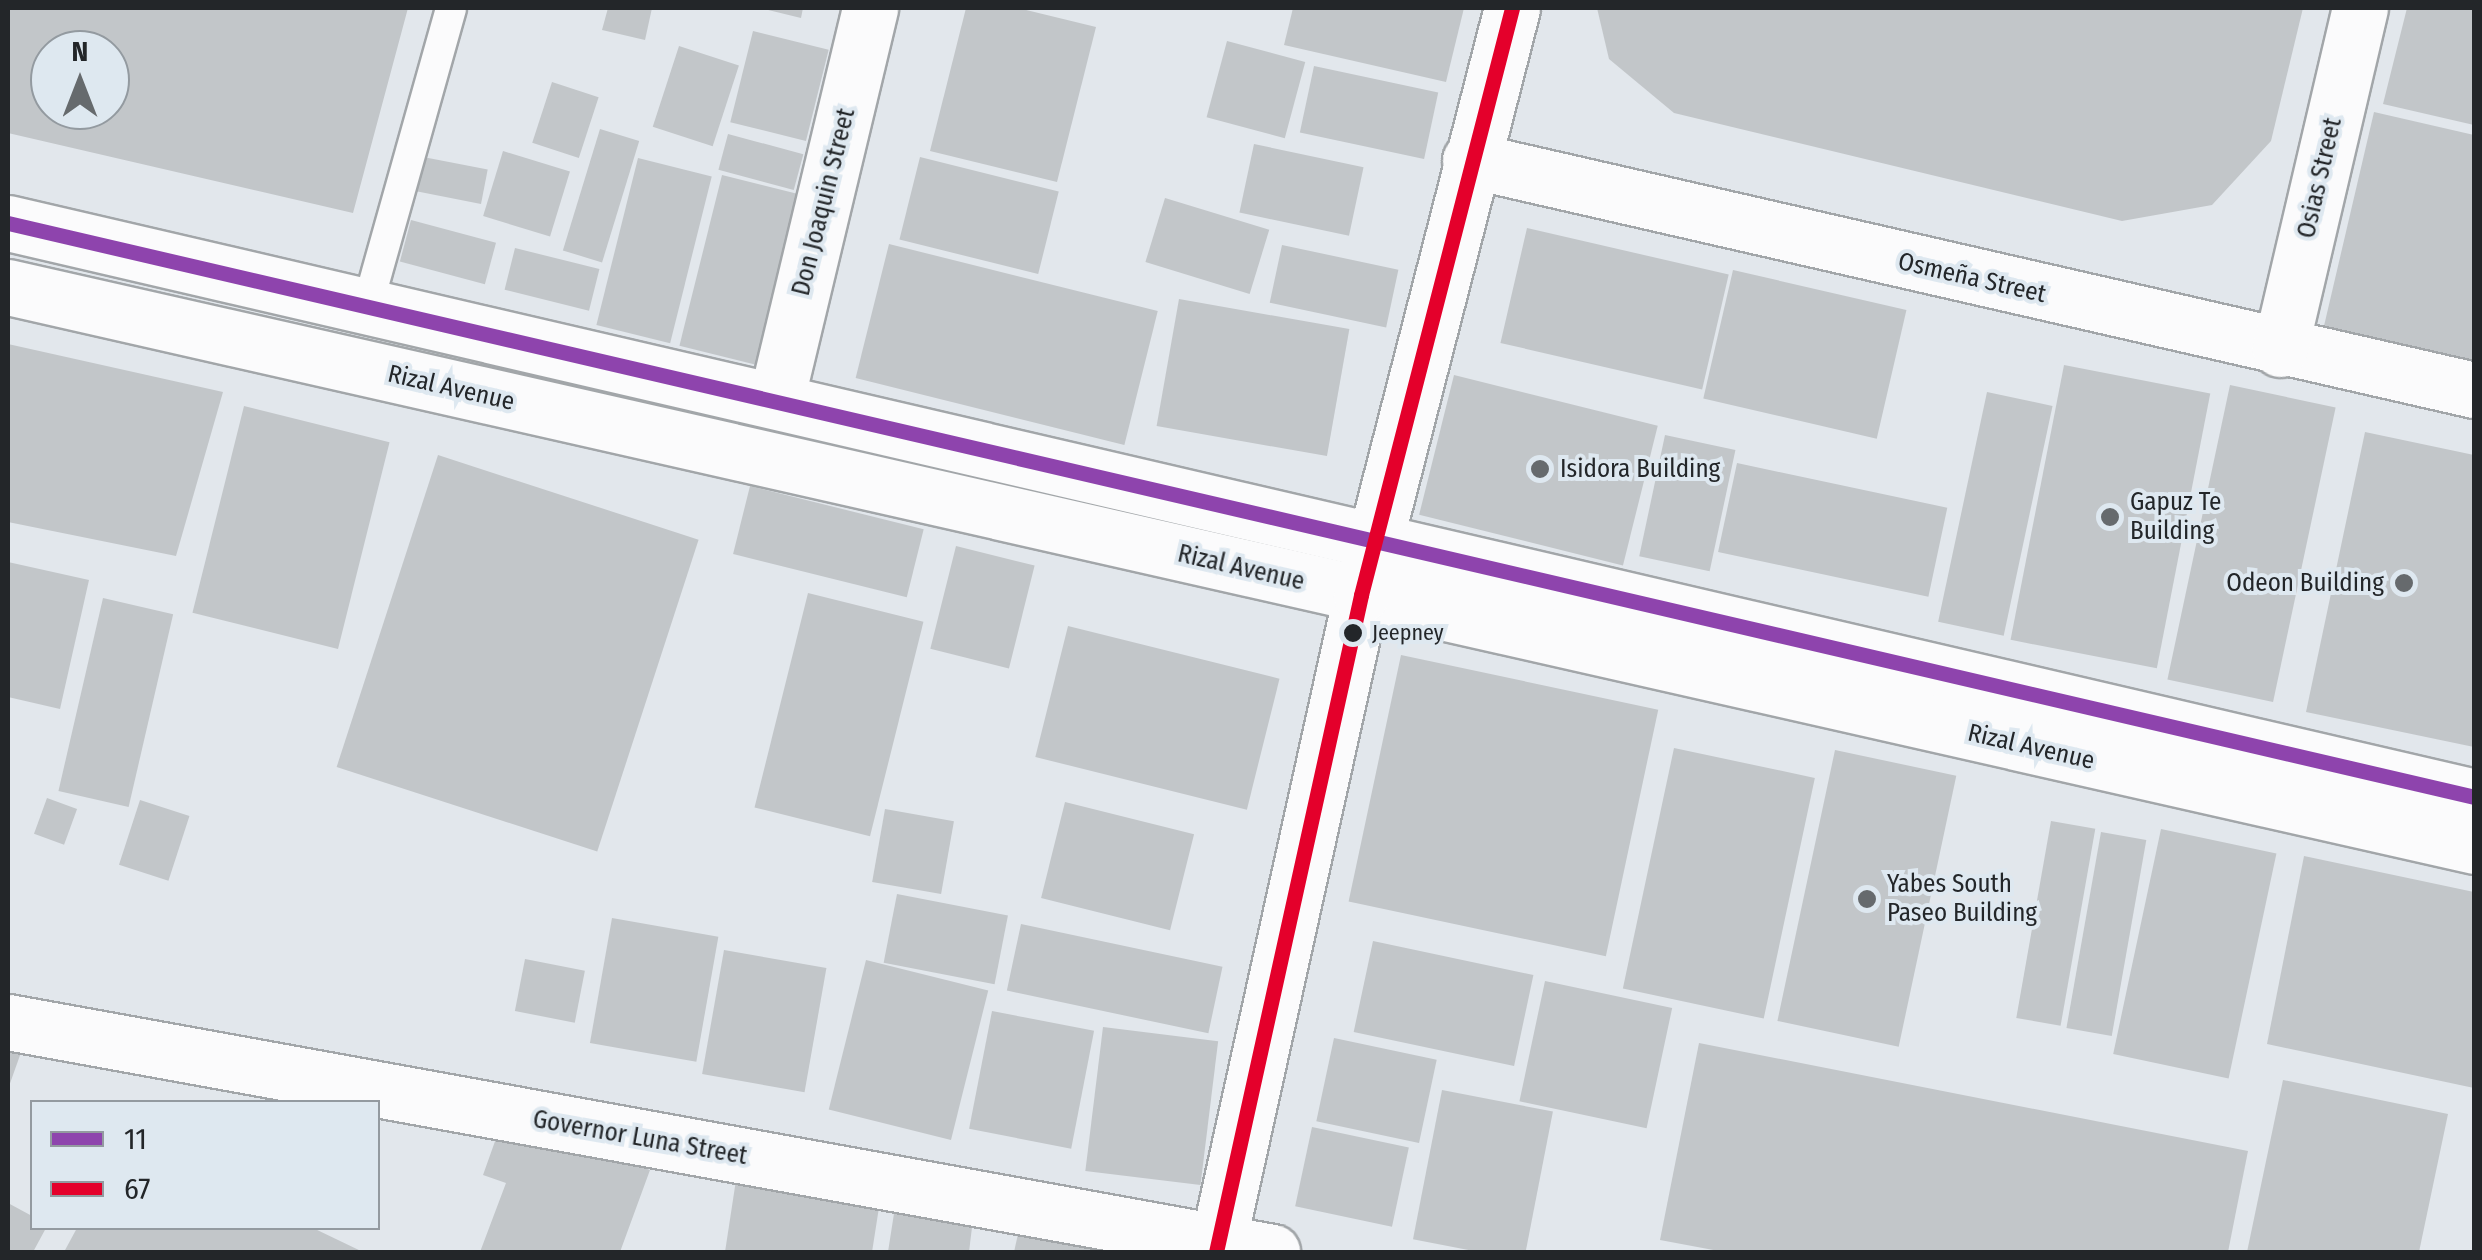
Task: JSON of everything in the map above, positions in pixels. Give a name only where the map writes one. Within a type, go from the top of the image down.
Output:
[{"type":"street","name":"Don Joaquin Street","points":[[777,396],[870,8]]},
{"type":"street","points":[[1217,1248],[1361,595],[1512,8]]},
{"type":"street","name":"Osias Street","points":[[2280,350],[2360,8]]},
{"type":"street","name":"Osmeña Street","points":[[1470,160],[2280,350],[2474,390]]},
{"type":"street","points":[[8,224],[777,396],[2474,797]]},
{"type":"street","name":"Rizal Avenue","points":[[8,287],[2474,846]]},
{"type":"street","name":"Governor Luna Street","points":[[8,1022],[1217,1248],[1272,1252]]},
{"type":"lane","points":[[368,304],[451,8]]},
{"type":"building","points":[[8,8],[408,8],[353,213],[8,133]]},
{"type":"building","points":[[608,8],[652,8],[645,40],[602,30]]},
{"type":"building","points":[[760,8],[803,8],[801,18]]},
{"type":"building","points":[[966,8],[1018,8],[1096,27],[1057,182],[930,151]]},
{"type":"building","points":[[1293,8],[1464,8],[1446,82],[1284,45]]},
{"type":"building","points":[[1597,8],[2303,8],[2271,141],[2212,205],[2122,221],[1674,113],[1609,59]]},
{"type":"building","points":[[2407,8],[2474,9],[2474,125],[2383,104]]},
{"type":"building","points":[[753,31],[829,50],[806,141],[730,122]]},
{"type":"building","points":[[1227,41],[1305,62],[1285,138],[1207,117]]},
{"type":"building","points":[[679,46],[739,65],[713,146],[653,127]]},
{"type":"building","points":[[1314,66],[1438,92],[1424,159],[1300,133]]},
{"type":"building","points":[[552,82],[599,97],[579,158],[532,143]]},
{"type":"building","points":[[2374,112],[2474,135],[2474,361],[2324,326]]},
{"type":"building","points":[[600,129],[639,141],[602,262],[563,250]]},
{"type":"building","points":[[728,134],[803,154],[794,190],[718,170]]},
{"type":"building","points":[[1254,144],[1364,167],[1349,236],[1239,212]]},
{"type":"building","points":[[503,151],[570,171],[550,236],[483,216]]},
{"type":"building","points":[[418,156],[488,170],[481,204],[411,190]]},
{"type":"building","points":[[920,157],[1059,192],[1038,274],[899,239]]},
{"type":"building","points":[[638,158],[712,176],[670,343],[596,325]]},
{"type":"building","points":[[722,175],[815,198],[773,369],[679,346]]},
{"type":"building","points":[[1165,198],[1269,230],[1250,294],[1145,262]]},
{"type":"building","points":[[411,220],[496,243],[485,284],[400,262]]},
{"type":"building","points":[[1527,228],[1729,275],[1702,390],[1500,343]]},
{"type":"building","points":[[889,244],[1158,311],[1124,445],[856,378]]},
{"type":"building","points":[[1282,245],[1398,270],[1386,327],[1270,303]]},
{"type":"building","points":[[515,248],[599,269],[589,311],[505,290]]},
{"type":"building","points":[[1733,270],[1906,310],[1877,439],[1703,399]]},
{"type":"building","points":[[1179,299],[1349,329],[1327,456],[1157,426]]},
{"type":"building","points":[[8,344],[223,392],[176,556],[8,522]]},
{"type":"building","name":"Gapuz Te Building","points":[[2064,365],[2210,393],[2157,668],[2011,640]]},
{"type":"building","name":"Isidora Building","points":[[1454,375],[1658,426],[1623,566],[1419,515]]},
{"type":"building","points":[[2230,385],[2336,407],[2273,702],[2167,679]]},
{"type":"building","points":[[1987,392],[2053,406],[2004,636],[1938,622]]},
{"type":"building","points":[[244,406],[390,442],[338,649],[192,613]]},
{"type":"building","name":"Odeon Building","points":[[2365,432],[2474,455],[2474,747],[2306,712]]},
{"type":"building","points":[[1665,435],[1735,450],[1710,571],[1639,556]]},
{"type":"building","points":[[438,455],[699,540],[597,852],[337,767]]},
{"type":"building","points":[[1737,463],[1947,508],[1928,597],[1718,552]]},
{"type":"building","points":[[750,486],[924,529],[907,597],[733,554]]},
{"type":"building","points":[[956,546],[1035,566],[1009,668],[930,649]]},
{"type":"building","points":[[8,562],[89,580],[60,709],[8,697]]},
{"type":"building","points":[[808,593],[923,622],[870,836],[755,807]]},
{"type":"building","points":[[103,598],[173,614],[129,807],[58,791]]},
{"type":"building","points":[[1068,626],[1280,679],[1247,810],[1035,757]]},
{"type":"building","points":[[1401,655],[1658,710],[1606,956],[1349,901]]},
{"type":"building","points":[[1674,748],[1815,778],[1764,1019],[1623,989]]},
{"type":"building","name":"Yabes South Paseo Building","points":[[1835,750],[1956,776],[1899,1047],[1777,1021]]},
{"type":"building","points":[[47,798],[77,809],[64,845],[34,834]]},
{"type":"building","points":[[140,800],[189,816],[168,881],[119,865]]},
{"type":"building","points":[[1065,802],[1194,834],[1170,930],[1041,898]]},
{"type":"building","points":[[885,809],[954,821],[941,894],[872,882]]},
{"type":"building","points":[[2051,821],[2095,829],[2061,1026],[2016,1018]]},
{"type":"building","points":[[2161,829],[2276,854],[2229,1079],[2113,1054]]},
{"type":"building","points":[[2101,832],[2146,840],[2112,1036],[2066,1028]]},
{"type":"building","points":[[2304,856],[2474,892],[2474,1088],[2267,1044]]},
{"type":"building","points":[[897,894],[1008,916],[995,984],[884,963]]},
{"type":"building","points":[[612,918],[718,937],[696,1062],[590,1043]]},
{"type":"building","points":[[1021,924],[1222,967],[1208,1033],[1007,991]]},
{"type":"building","points":[[1373,941],[1533,975],[1514,1066],[1354,1032]]},
{"type":"building","points":[[724,950],[826,968],[805,1092],[702,1074]]},
{"type":"building","points":[[525,959],[585,971],[575,1023],[515,1011]]},
{"type":"building","points":[[866,960],[988,990],[951,1140],[829,1109]]},
{"type":"building","points":[[1545,981],[1672,1008],[1647,1128],[1519,1101]]},
{"type":"building","points":[[992,1011],[1094,1031],[1071,1149],[969,1129]]},
{"type":"building","points":[[1103,1027],[1218,1041],[1200,1185],[1085,1171]]},
{"type":"building","points":[[1334,1038],[1437,1060],[1419,1143],[1316,1121]]},
{"type":"building","points":[[8,1039],[24,1044],[8,1089]]},
{"type":"building","points":[[1699,1043],[2248,1151],[2228,1252],[1724,1252],[1660,1240]]},
{"type":"building","points":[[2283,1080],[2448,1114],[2419,1252],[2247,1252]]},
{"type":"building","points":[[1442,1090],[1553,1112],[1526,1252],[1479,1252],[1413,1239]]},
{"type":"building","points":[[504,1116],[650,1170],[620,1252],[480,1252],[506,1183],[483,1175]]},
{"type":"building","points":[[1312,1127],[1409,1148],[1392,1227],[1295,1206]]},
{"type":"building","points":[[736,1180],[880,1201],[872,1252],[725,1252]]},
{"type":"building","points":[[8,1203],[30,1215],[30,1230],[45,1230],[33,1252],[8,1252]]},
{"type":"building","points":[[895,1207],[973,1219],[969,1252],[888,1252]]},
{"type":"building","points":[[1020,1225],[1130,1252],[1014,1252]]},
{"type":"building","points":[[76,1230],[317,1230],[363,1252],[64,1252]]},
{"type":"transit line","name":"67","points":[[1216,1252],[1361,595],[1512,8]]},
{"type":"transit line","name":"11","points":[[8,223],[2474,797]]},
{"type":"place","name":"Isidora Building","points":[[1540,469]]},
{"type":"place","name":"Gapuz Te Building","points":[[2110,517]]},
{"type":"place","name":"Odeon Building","points":[[2404,583]]},
{"type":"place","name":"Jeepney","points":[[1353,633]]},
{"type":"place","name":"Yabes South Paseo Building","points":[[1867,899]]}]
